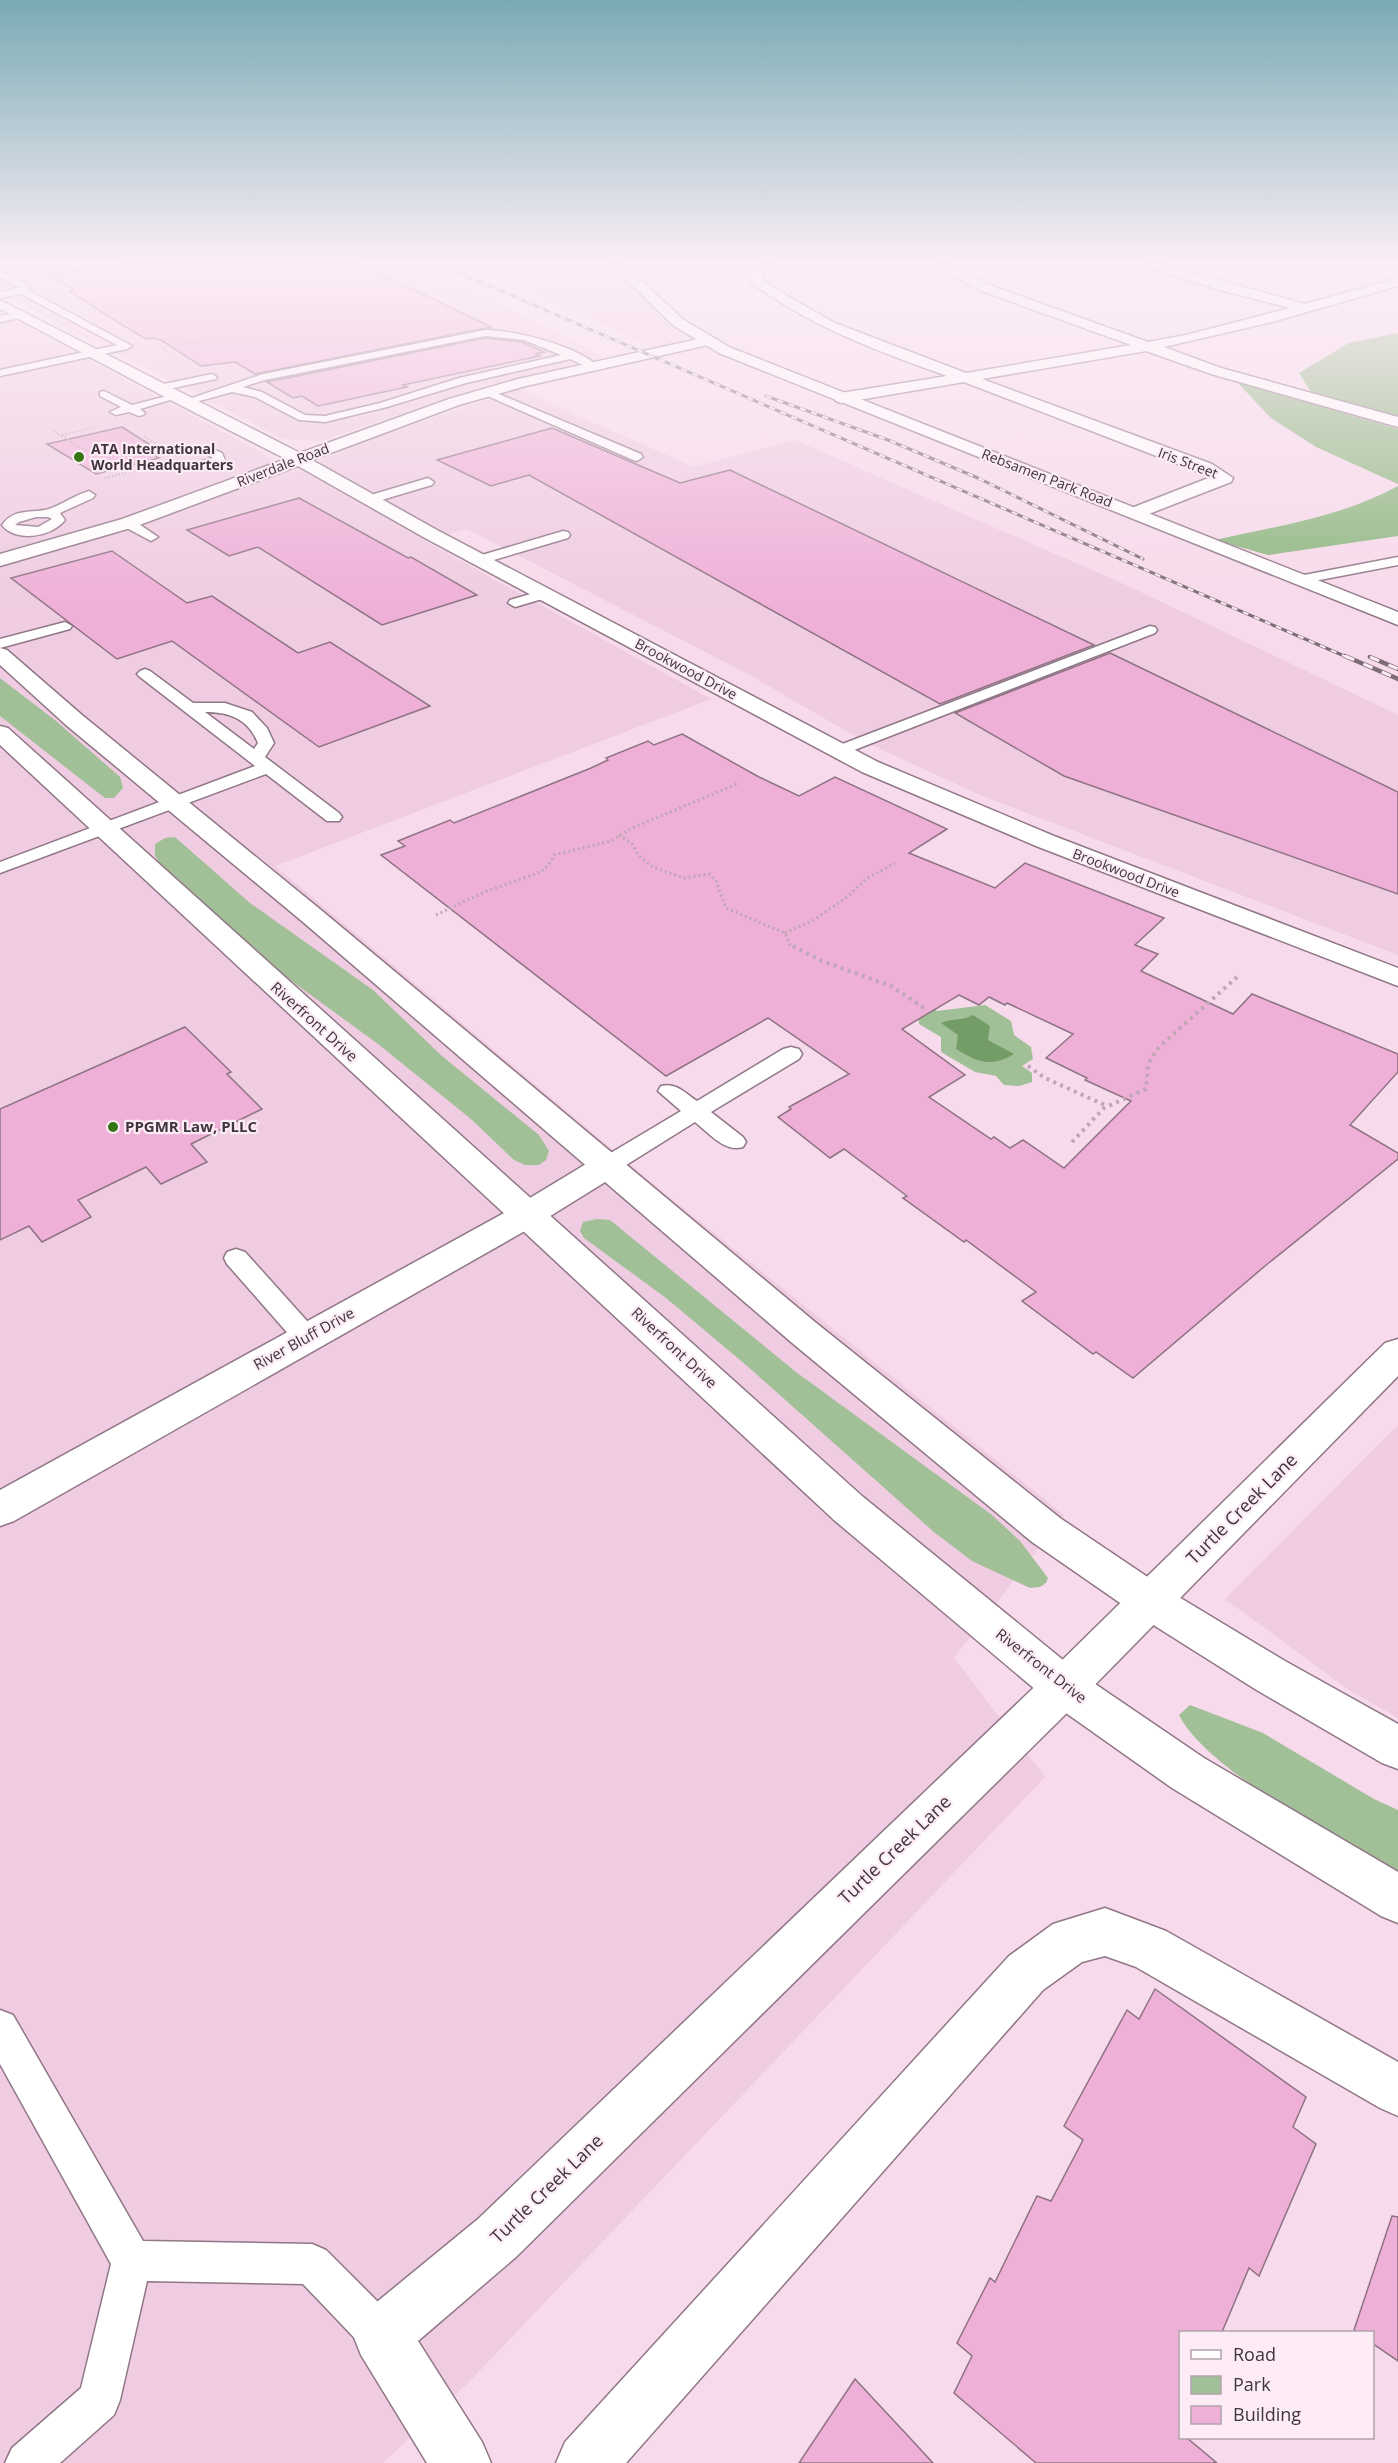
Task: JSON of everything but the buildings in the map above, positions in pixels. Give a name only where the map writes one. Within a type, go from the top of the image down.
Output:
[{"type":"street","name":"Brookwood Drive","points":[[141,379],[298,460],[368,500],[838,751],[928,794],[1044,842],[1398,978]]},
{"type":"street","name":"Riverdale Road","points":[[0,560],[128,523],[405,419],[487,392],[540,379]]},
{"type":"street","name":"Rebsamen Park Road","points":[[796,379],[1398,619]]},
{"type":"street","points":[[841,398],[958,379]]},
{"type":"street","name":"Iris Street","points":[[967,379],[1206,468],[1225,478],[1135,513]]},
{"type":"street","points":[[1244,379],[1398,422]]},
{"type":"street","points":[[0,654],[74,720],[175,802],[803,1332],[1046,1530],[1150,1600],[1270,1676],[1398,1749]]},
{"type":"street","name":"Riverfront Drive","points":[[0,733],[848,1508],[1064,1687],[1188,1773],[1398,1899]]},
{"type":"street","name":"River Bluff Drive","points":[[0,1509],[527,1215],[607,1166]]},
{"type":"street","name":"Turtle Creek Lane","points":[[381,2335],[497,2238],[1064,1687],[1398,1353]]},
{"type":"street","points":[[586,2463],[1026,1973],[1070,1941],[1105,1932],[1149,1948],[1398,2090]]},
{"type":"street","points":[[381,2335],[461,2463]]},
{"type":"lane","points":[[116,412],[173,396],[206,379]]},
{"type":"lane","points":[[173,396],[207,398],[257,379]]},
{"type":"lane","points":[[230,388],[258,394],[303,417],[325,419],[383,405],[469,379]]},
{"type":"lane","points":[[487,392],[637,457]]},
{"type":"lane","points":[[104,394],[147,417]]},
{"type":"lane","points":[[200,466],[219,460],[218,456],[208,451]]},
{"type":"lane","points":[[368,500],[429,482]]},
{"type":"lane","points":[[50,513],[59,520],[44,529],[20,531],[8,525],[14,519],[27,514],[50,513],[88,495]]},
{"type":"lane","points":[[128,523],[151,537]]},
{"type":"lane","points":[[44,529],[64,542]]},
{"type":"lane","points":[[480,560],[563,535]]},
{"type":"lane","points":[[1299,580],[1398,561]]},
{"type":"lane","points":[[515,603],[544,594]]},
{"type":"lane","points":[[0,644],[65,626]]},
{"type":"lane","points":[[838,751],[1150,630]]},
{"type":"lane","points":[[145,674],[333,817]]},
{"type":"lane","points":[[190,708],[206,706],[230,709],[254,719],[263,732],[266,743],[262,763]]},
{"type":"lane","points":[[0,868],[175,802],[262,763]]},
{"type":"lane","points":[[607,1166],[791,1054]]},
{"type":"lane","points":[[669,1091],[735,1142]]},
{"type":"lane","points":[[236,1258],[307,1338]]},
{"type":"lane","points":[[0,2028],[132,2261],[99,2400],[27,2463]]},
{"type":"lane","points":[[132,2261],[312,2264],[381,2335]]},
{"type":"path","points":[[54,431],[88,452]]},
{"type":"path","points":[[104,479],[182,459],[136,432]]},
{"type":"path","points":[[436,915],[487,891],[541,872],[551,862],[554,855],[611,841],[619,835],[739,783]]},
{"type":"path","points":[[619,835],[632,844],[639,856],[653,867],[684,878],[709,874],[717,881],[726,908],[785,933],[790,945],[822,961],[891,986],[924,1008]]},
{"type":"path","points":[[785,933],[814,920],[847,897],[866,879],[895,863]]},
{"type":"path","points":[[1072,1142],[1089,1120],[1108,1106],[1137,1097],[1146,1089],[1147,1068],[1151,1058],[1177,1030],[1237,976]]},
{"type":"path","points":[[1028,1066],[1045,1077],[1108,1106]]},
{"type":"shaded area","points":[[0,379],[124,379],[264,454],[292,473],[379,436],[517,389],[694,467],[795,440],[1126,585],[1398,715],[1398,955],[980,795],[863,741],[750,675],[467,529],[425,541],[711,699],[275,866],[668,1196],[1064,1515],[954,1658],[1045,1777],[469,2382],[383,2463],[0,2463]]},
{"type":"shaded area","points":[[167,379],[517,379],[481,387],[320,441],[283,439]]},
{"type":"shaded area","points":[[1303,379],[1398,379],[1398,416],[1311,392]]},
{"type":"shaded area","points":[[1237,382],[1398,429],[1398,484],[1316,447],[1271,418]]},
{"type":"shaded area","points":[[1398,486],[1398,536],[1268,555],[1215,540],[1332,513],[1377,497]]},
{"type":"shaded area","points":[[973,1015],[990,1026],[988,1040],[1014,1054],[998,1061],[984,1062],[956,1049],[958,1035],[941,1023]]},
{"type":"shaded area","points":[[1398,1425],[1398,1718],[1349,1690],[1225,1599]]},
{"type":"green space","points":[[0,678],[56,721],[120,777],[123,788],[114,798],[105,798],[0,716]]},
{"type":"green space","points":[[175,837],[250,903],[373,990],[442,1056],[539,1135],[549,1151],[546,1160],[539,1165],[525,1165],[514,1160],[471,1119],[378,1044],[271,966],[163,868],[155,856],[155,844],[165,838]]},
{"type":"green space","points":[[985,1005],[1011,1021],[1014,1035],[1031,1047],[1033,1059],[1022,1066],[1032,1073],[1032,1082],[1019,1086],[1004,1085],[996,1076],[975,1072],[941,1052],[941,1037],[919,1024],[918,1015],[932,1007],[937,1011]]},
{"type":"green space","points":[[597,1219],[610,1220],[796,1372],[992,1515],[1020,1541],[1048,1578],[1046,1583],[1040,1587],[1030,1588],[972,1561],[935,1533],[746,1365],[666,1298],[584,1238],[580,1231],[583,1222]]},
{"type":"green space","points":[[1190,1705],[1263,1733],[1374,1799],[1398,1810],[1398,1872],[1311,1823],[1246,1781],[1217,1759],[1194,1737],[1179,1715]]},
{"type":"railway","points":[[704,379],[1349,658]]},
{"type":"railway","points":[[766,396],[888,440],[978,478],[1143,559]]},
{"type":"railway","points":[[1345,656],[1398,679]]},
{"type":"railway","points":[[1370,657],[1398,669]]},
{"type":"place","name":"ATA International World Headquarters","points":[[79,457]]},
{"type":"place","name":"PPGMR Law, PLLC","points":[[113,1127]]}]
